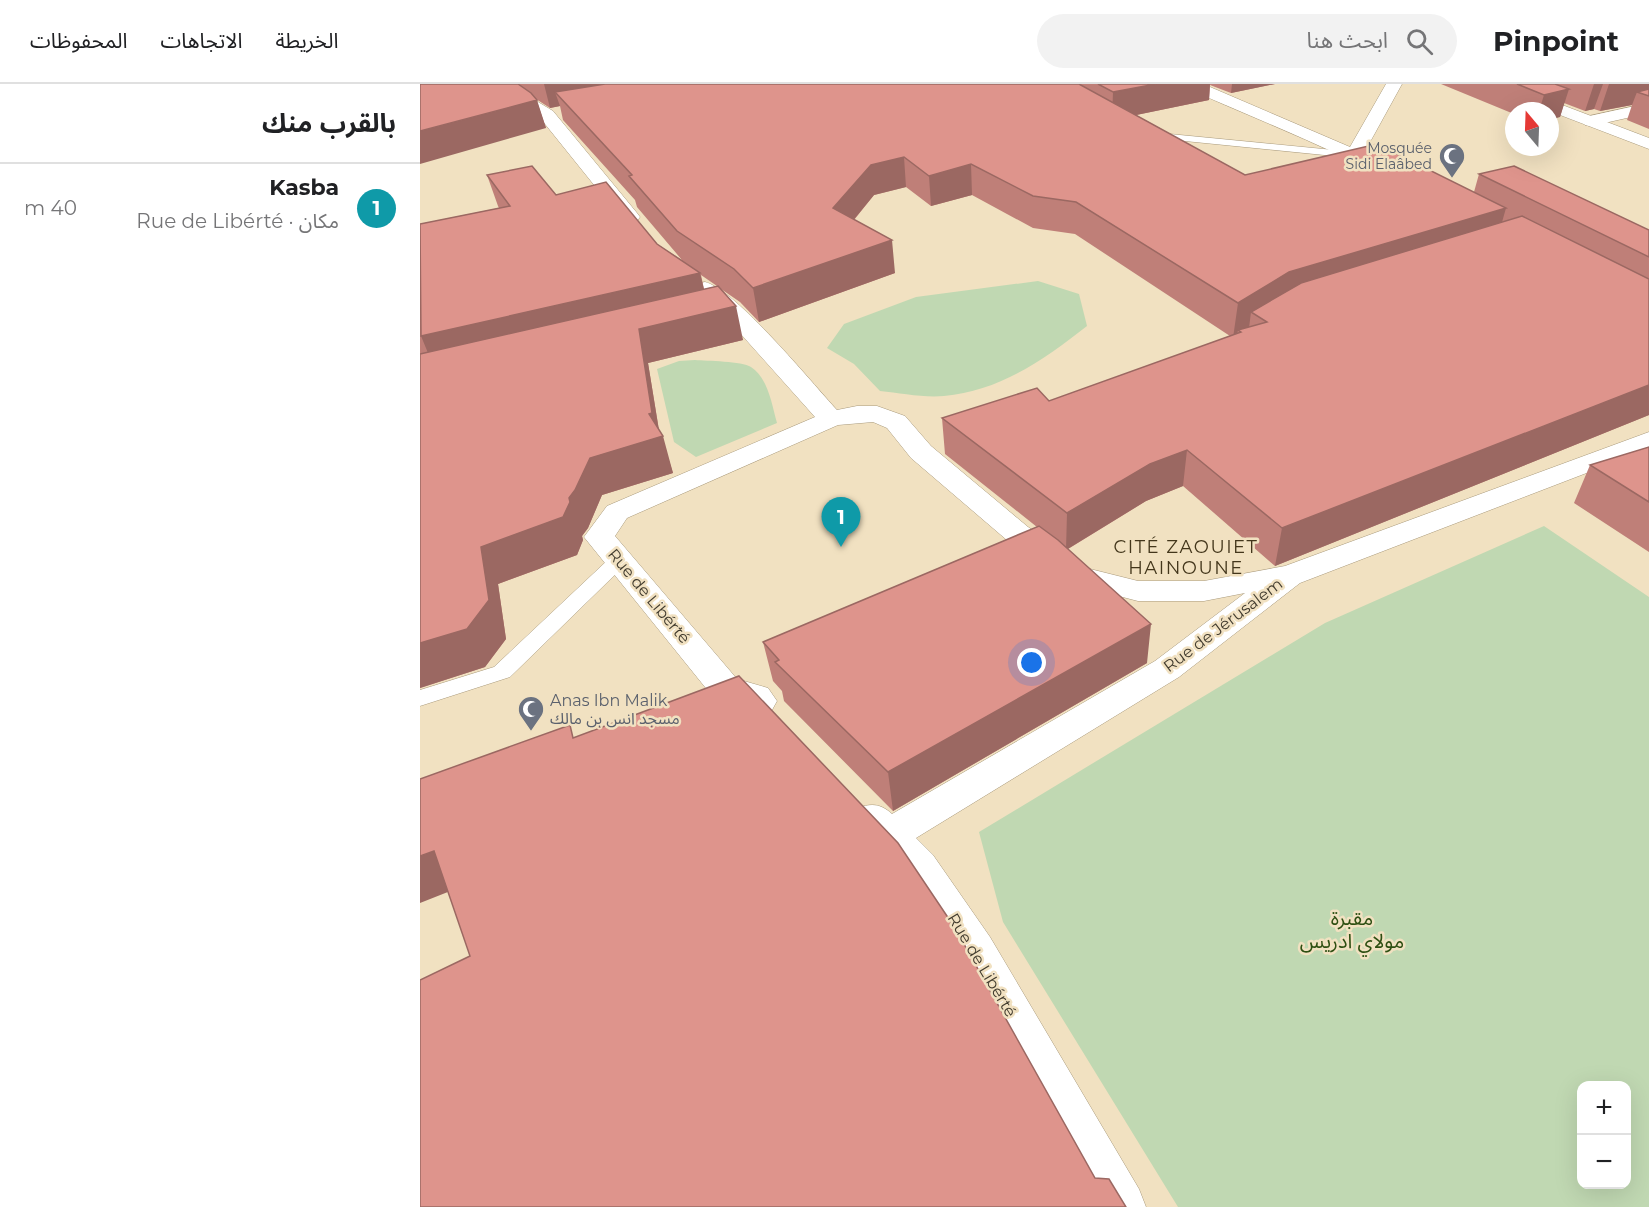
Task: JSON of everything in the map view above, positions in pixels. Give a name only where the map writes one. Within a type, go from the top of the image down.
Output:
[{"type":"street","points":[[497,84],[558,113],[646,235]]},
{"type":"street","points":[[1191,84],[1354,155],[1404,182]]},
{"type":"street","points":[[1354,155],[1394,84]]},
{"type":"street","points":[[1485,86],[1519,102]]},
{"type":"street","points":[[1485,86],[1591,121],[1649,144]]},
{"type":"street","points":[[1591,121],[1649,108]]},
{"type":"street","points":[[1559,119],[1649,154]]},
{"type":"street","points":[[682,274],[831,419],[857,414],[877,414],[897,422],[921,452],[1017,534],[1080,576],[1138,591],[1204,591],[1289,576]]},
{"type":"street","name":"Rue de Libérté","points":[[780,721],[756,697],[725,688],[599,537],[617,512],[831,419]]},
{"type":"street","name":"Rue de Jérusalem","points":[[888,836],[1167,669],[1289,576],[1649,440]]},
{"type":"street","name":"Rue de Libérté","points":[[850,795],[919,867],[975,950],[1121,1207]]},
{"type":"lane","points":[[1132,133],[1354,155]]},
{"type":"lane","points":[[420,698],[501,672],[618,561]]},
{"type":"green space","points":[[1038,281],[1079,294],[1087,326],[1021,372],[984,388],[944,396],[920,396],[880,391],[854,364],[827,348],[844,324],[916,297]]},
{"type":"green space","points":[[679,361],[732,362],[751,367],[762,378],[777,423],[696,457],[674,442],[657,369]]},
{"type":"green space","name":"مقبرة مولاي ادريس","points":[[1544,526],[1649,597],[1649,1207],[1178,1207],[1003,922],[979,832],[1325,623]]},
{"type":"building","points":[[420,84],[518,84],[537,100],[420,131]]},
{"type":"building","points":[[605,84],[1079,84],[1245,175],[1377,144],[1506,208],[1289,272],[1238,303],[1076,202],[1033,196],[971,164],[929,176],[904,157],[871,165],[833,208],[892,240],[753,288],[734,269],[677,231],[629,176],[632,175],[555,92]]},
{"type":"building","points":[[1098,84],[1156,84],[1113,92]]},
{"type":"building","points":[[1517,84],[1555,84],[1569,89],[1544,95]]},
{"type":"building","points":[[1649,89],[1649,96],[1637,92]]},
{"type":"building","points":[[532,166],[556,195],[606,182],[657,244],[700,273],[421,336],[420,224],[510,206],[487,175]]},
{"type":"building","points":[[1514,166],[1649,230],[1649,257],[1479,174]]},
{"type":"building","points":[[1522,216],[1649,279],[1649,385],[1282,528],[1187,450],[1150,464],[1067,513],[942,418],[1037,388],[1049,401],[1241,332],[1238,330],[1267,322],[1251,312],[1301,283]]},
{"type":"building","points":[[718,286],[736,306],[639,329],[652,413],[649,414],[663,436],[590,458],[569,498],[570,502],[563,517],[481,547],[489,600],[467,629],[420,643],[420,354]]},
{"type":"building","points":[[1649,447],[1649,502],[1590,465]]},
{"type":"building","points":[[1039,526],[1058,540],[1151,624],[888,772],[775,662],[779,660],[763,642]]},
{"type":"building","points":[[739,676],[898,843],[955,928],[1095,1178],[1109,1179],[1126,1207],[420,1207],[420,980],[470,956],[434,851],[420,856],[420,779],[570,725],[573,738]]},
{"type":"place","name":"Mosquée Sidi Elaâbed","points":[[1452,179]]},
{"type":"place","name":"Kasba","points":[[841,547]]},
{"type":"place","name":"Anas Ibn Malik مسجد انس بن مالك","points":[[531,732]]},
{"type":"district","name":"CITÉ ZAOUIET HAINOUNE","points":[[1186,557]]}]
